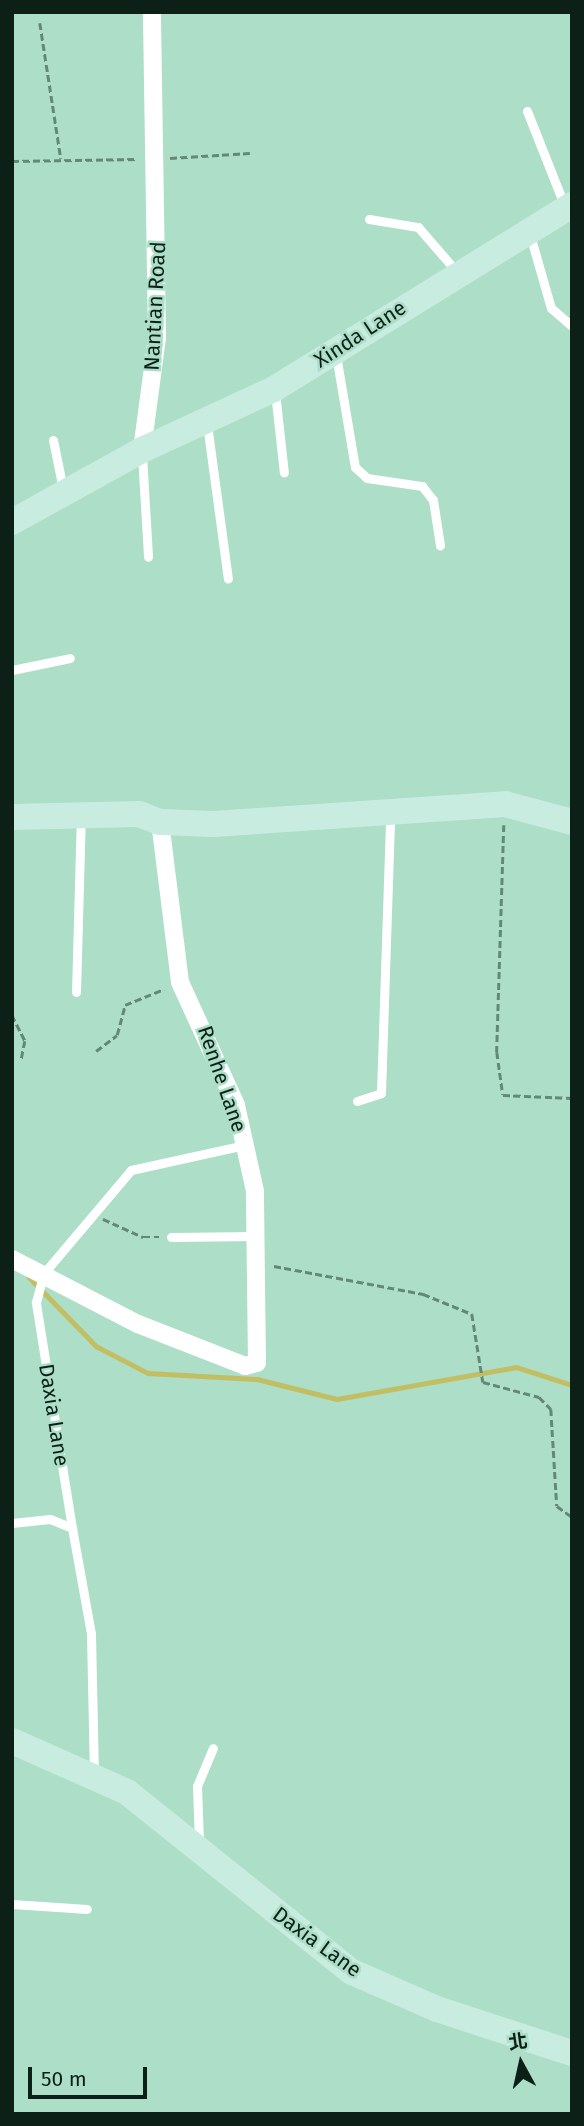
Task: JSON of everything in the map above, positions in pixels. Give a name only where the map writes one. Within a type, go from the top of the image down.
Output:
[{"type":"street","name":"Nantian Road","points":[[142,450],[157,337],[159,159],[152,12]]},
{"type":"street","name":"Xinda Lane","points":[[142,450],[274,389],[457,272],[569,207]]},
{"type":"street","points":[[12,522],[142,450]]},
{"type":"street","points":[[12,817],[139,814],[160,822],[388,808],[505,804],[572,822]]},
{"type":"street","name":"Renhe Lane","points":[[160,822],[180,982],[226,1080],[245,1145]]},
{"type":"street","points":[[12,1259],[138,1324],[245,1367],[257,1363],[260,1236],[245,1145]]},
{"type":"street","name":"Daxia Lane","points":[[12,1741],[127,1792],[352,1972],[437,2009],[572,2053]]},
{"type":"lane","points":[[527,111],[569,207]]},
{"type":"lane","points":[[369,219],[418,227],[457,272]]},
{"type":"lane","points":[[528,229],[551,308],[572,326]]},
{"type":"lane","points":[[335,351],[355,467],[367,478],[422,486],[433,500],[440,545]]},
{"type":"lane","points":[[274,389],[284,473]]},
{"type":"lane","points":[[207,422],[228,579]]},
{"type":"lane","points":[[53,440],[64,494]]},
{"type":"lane","points":[[142,450],[148,557]]},
{"type":"lane","points":[[12,670],[70,658]]},
{"type":"lane","points":[[358,1101],[381,1093],[388,808]]},
{"type":"lane","points":[[76,992],[81,816]]},
{"type":"lane","name":"Renhe Lane","points":[[43,1276],[97,1217],[131,1170],[245,1145]]},
{"type":"lane","points":[[171,1237],[260,1236]]},
{"type":"lane","name":"Daxia Lane","points":[[43,1276],[36,1302],[91,1634],[94,1777]]},
{"type":"lane","points":[[12,1523],[50,1519],[72,1528]]},
{"type":"lane","points":[[200,1852],[197,1786],[213,1748]]},
{"type":"lane","points":[[12,1904],[87,1909]]},
{"type":"path","points":[[40,23],[61,159]]},
{"type":"path","points":[[12,161],[159,159],[250,153]]},
{"type":"path","points":[[505,804],[497,1052],[503,1095],[572,1098]]},
{"type":"path","points":[[96,1051],[117,1035],[125,1005],[180,982]]},
{"type":"path","points":[[12,1015],[26,1041],[21,1062]]},
{"type":"path","points":[[97,1217],[143,1237],[171,1237]]},
{"type":"path","points":[[261,1264],[423,1294],[472,1314],[483,1382],[539,1397],[551,1409],[556,1506],[572,1517]]},
{"type":"waterway","points":[[29,1277],[96,1346],[148,1373],[257,1379],[337,1399],[516,1367],[572,1385]]}]
